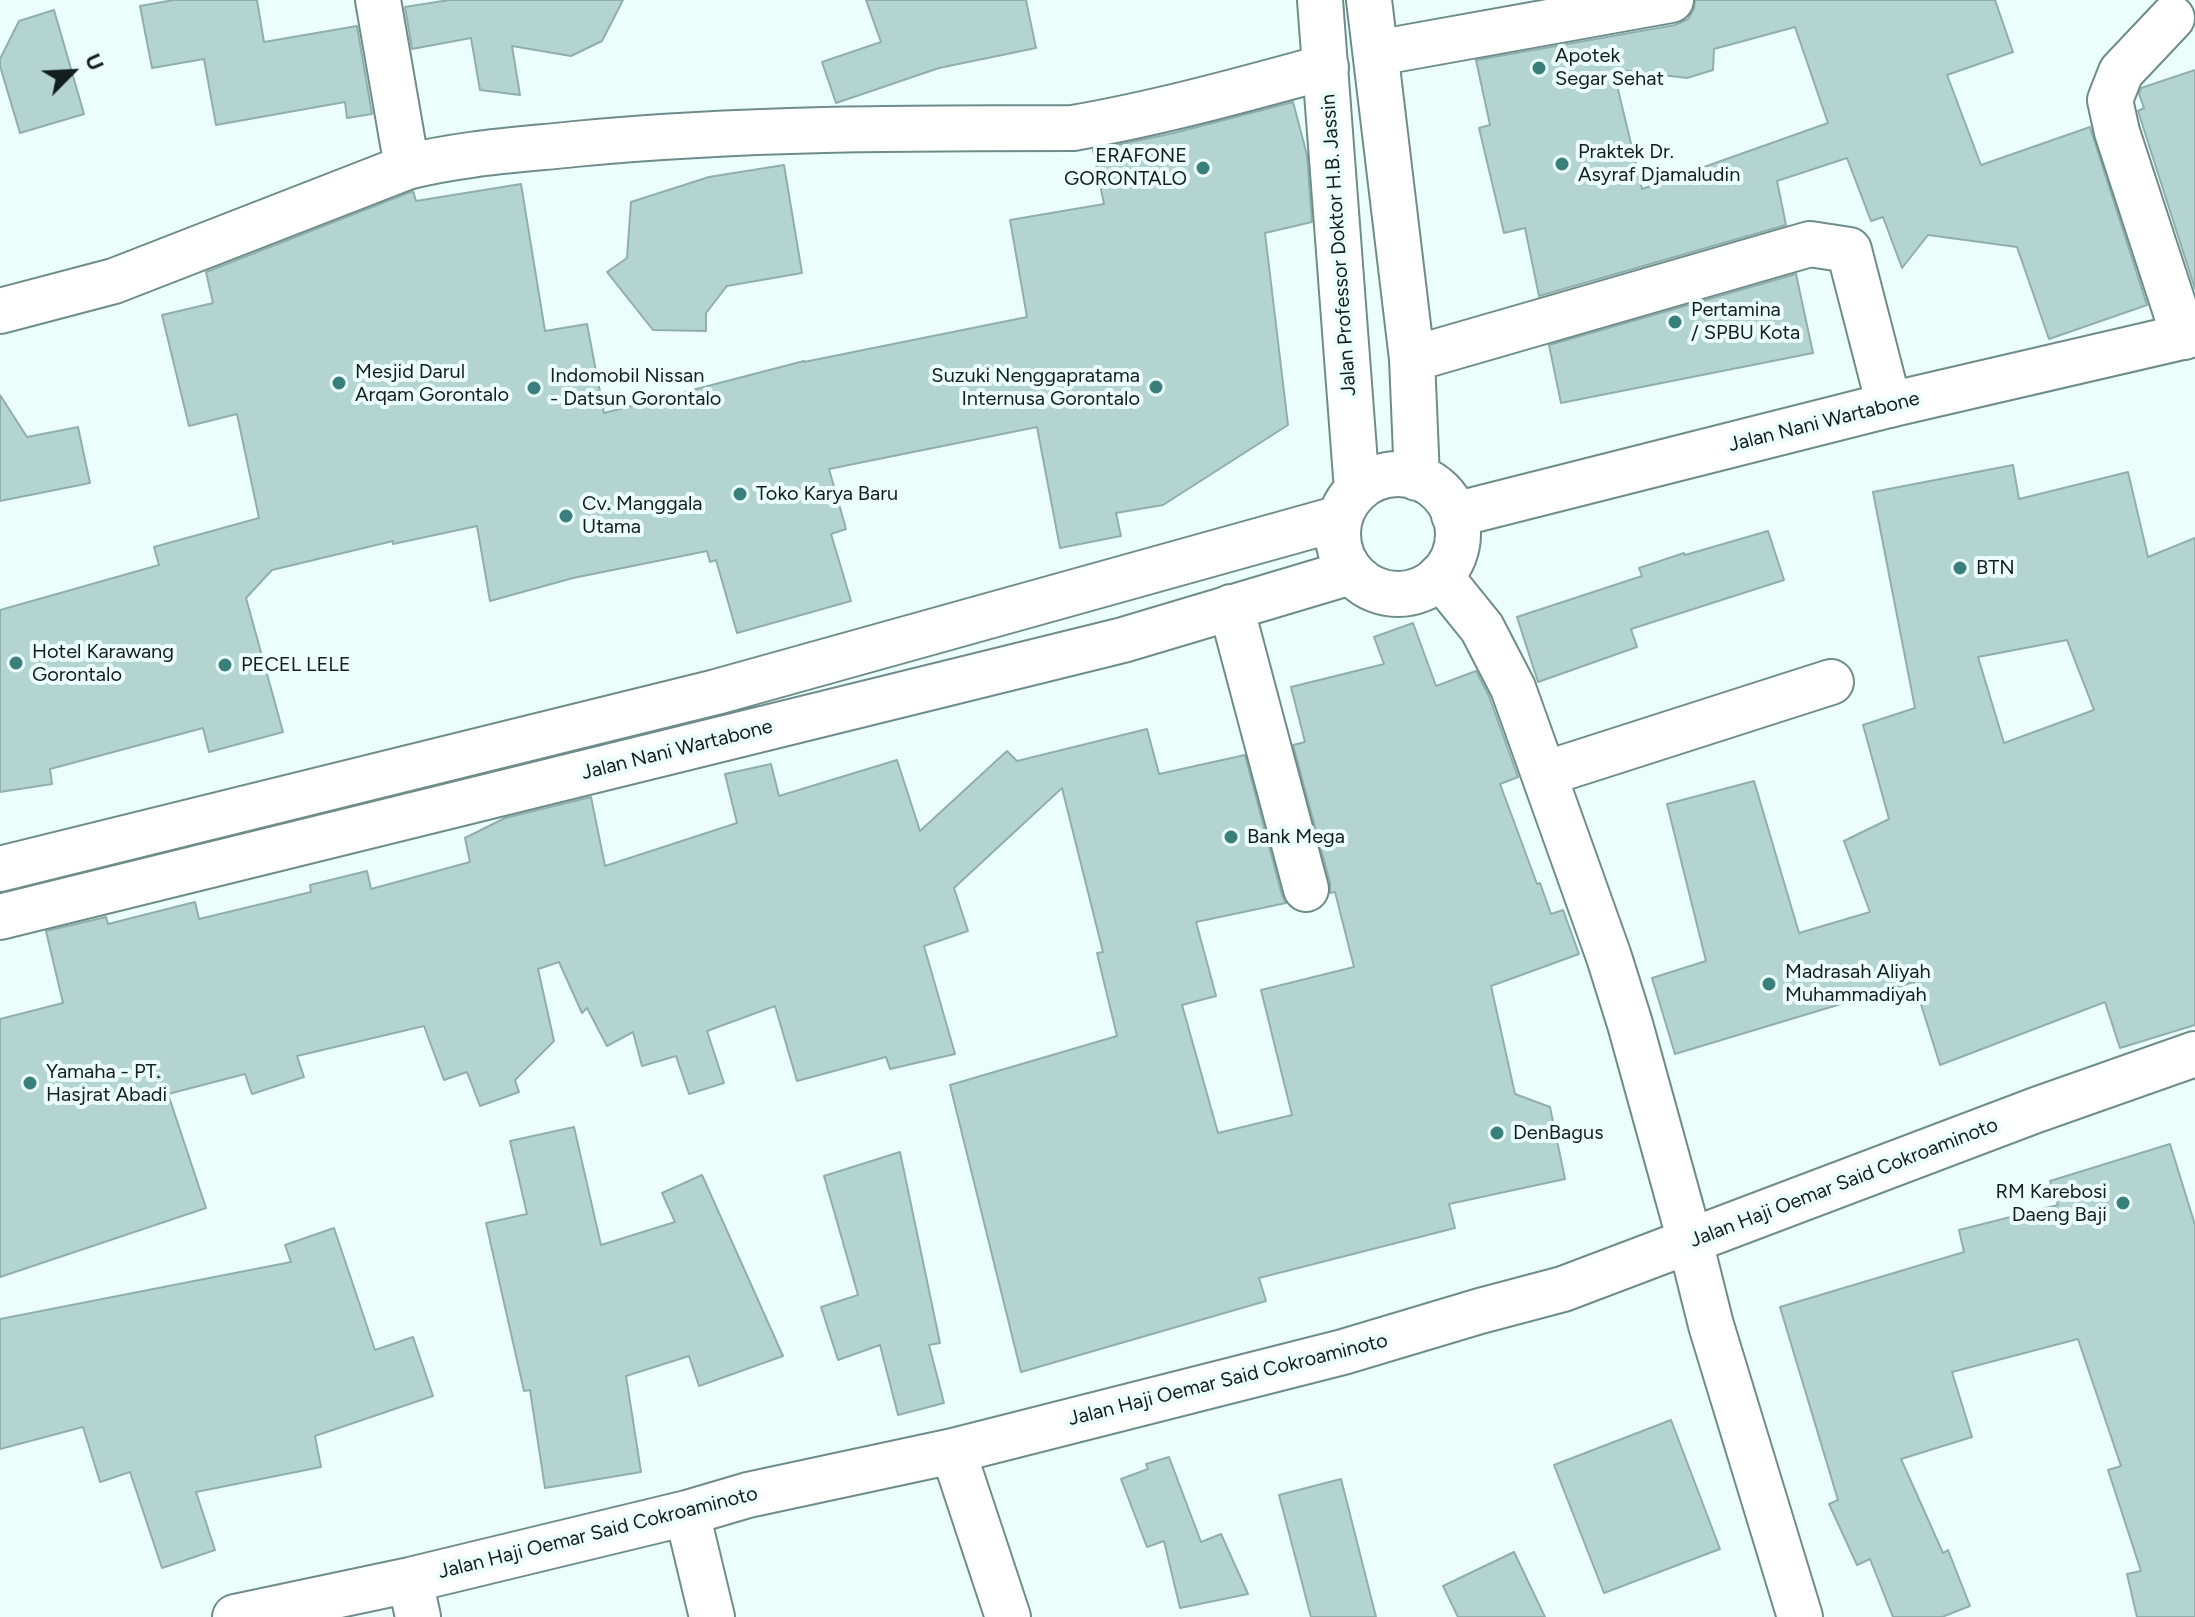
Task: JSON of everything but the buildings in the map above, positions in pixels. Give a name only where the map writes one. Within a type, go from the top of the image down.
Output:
[{"type":"main road","points":[[378,0],[407,167]]},
{"type":"main road","name":"Jalan Professor Doktor H.B. Jassin","points":[[1320,0],[1348,504]]},
{"type":"main road","points":[[1369,0],[1412,359],[1417,478]]},
{"type":"main road","points":[[1376,53],[1671,0]]},
{"type":"main road","points":[[2172,18],[2121,72],[2110,100],[2117,132],[2189,336]]},
{"type":"main road","points":[[3,300],[114,281],[407,167],[461,156],[746,131],[1073,128],[1197,102],[1326,67]]},
{"type":"main road","points":[[1412,359],[1810,244],[1849,250],[1889,405]]},
{"type":"main road","name":"Jalan Nani Wartabone","points":[[1454,515],[1889,405],[2189,336]]},
{"type":"main road","points":[[1401,474],[1417,478],[1440,492],[1449,502],[1457,530],[1457,550],[1440,576],[1415,592],[1395,593],[1375,589],[1351,572],[1340,551],[1338,540],[1348,504],[1370,481],[1385,475],[1401,474]]},
{"type":"main road","points":[[0,869],[716,692],[1348,504]]},
{"type":"main road","name":"Jalan Nani Wartabone","points":[[0,917],[1123,640],[1351,572]]},
{"type":"main road","points":[[1440,576],[1482,628],[1513,688],[1609,957],[1711,1325],[1800,1617]]},
{"type":"main road","points":[[1231,607],[1306,889]]},
{"type":"main road","points":[[1544,774],[1831,682]]},
{"type":"main road","points":[[436,761],[449,806]]},
{"type":"main road","name":"Jalan Haji Oemar Said Cokroaminoto","points":[[235,1617],[414,1598],[748,1495],[953,1451],[1343,1352],[1563,1289],[2036,1110],[2195,1054]]},
{"type":"main road","points":[[953,1451],[1008,1617]]},
{"type":"main road","points":[[687,1513],[712,1617]]},
{"type":"place","name":"Apotek Segar Sehat","points":[[1539,68]]},
{"type":"place","name":"Praktek Dr. Asyraf Djamaludin","points":[[1562,164]]},
{"type":"place","name":"ERAFONE GORONTALO","points":[[1203,168]]},
{"type":"place","name":"Pertamina / SPBU Kota","points":[[1675,322]]},
{"type":"place","name":"Mesjid Darul Arqam Gorontalo","points":[[339,383]]},
{"type":"place","name":"Suzuki Nenggapratama Internusa Gorontalo","points":[[1156,387]]},
{"type":"place","name":"Indomobil Nissan - Datsun Gorontalo","points":[[534,388]]},
{"type":"place","name":"Toko Karya Baru","points":[[740,494]]},
{"type":"place","name":"Cv. Manggala Utama","points":[[566,516]]},
{"type":"place","name":"BTN","points":[[1960,568]]},
{"type":"place","name":"Hotel Karawang Gorontalo","points":[[16,663]]},
{"type":"place","name":"PECEL LELE","points":[[225,665]]},
{"type":"place","name":"Bank Mega","points":[[1231,837]]},
{"type":"place","name":"Madrasah Aliyah Muhammadiyah","points":[[1769,984]]},
{"type":"place","name":"Yamaha - PT. Hasjrat Abadi","points":[[30,1083]]},
{"type":"place","name":"DenBagus","points":[[1497,1133]]},
{"type":"place","name":"RM Karebosi Daeng Baji","points":[[2123,1203]]}]
